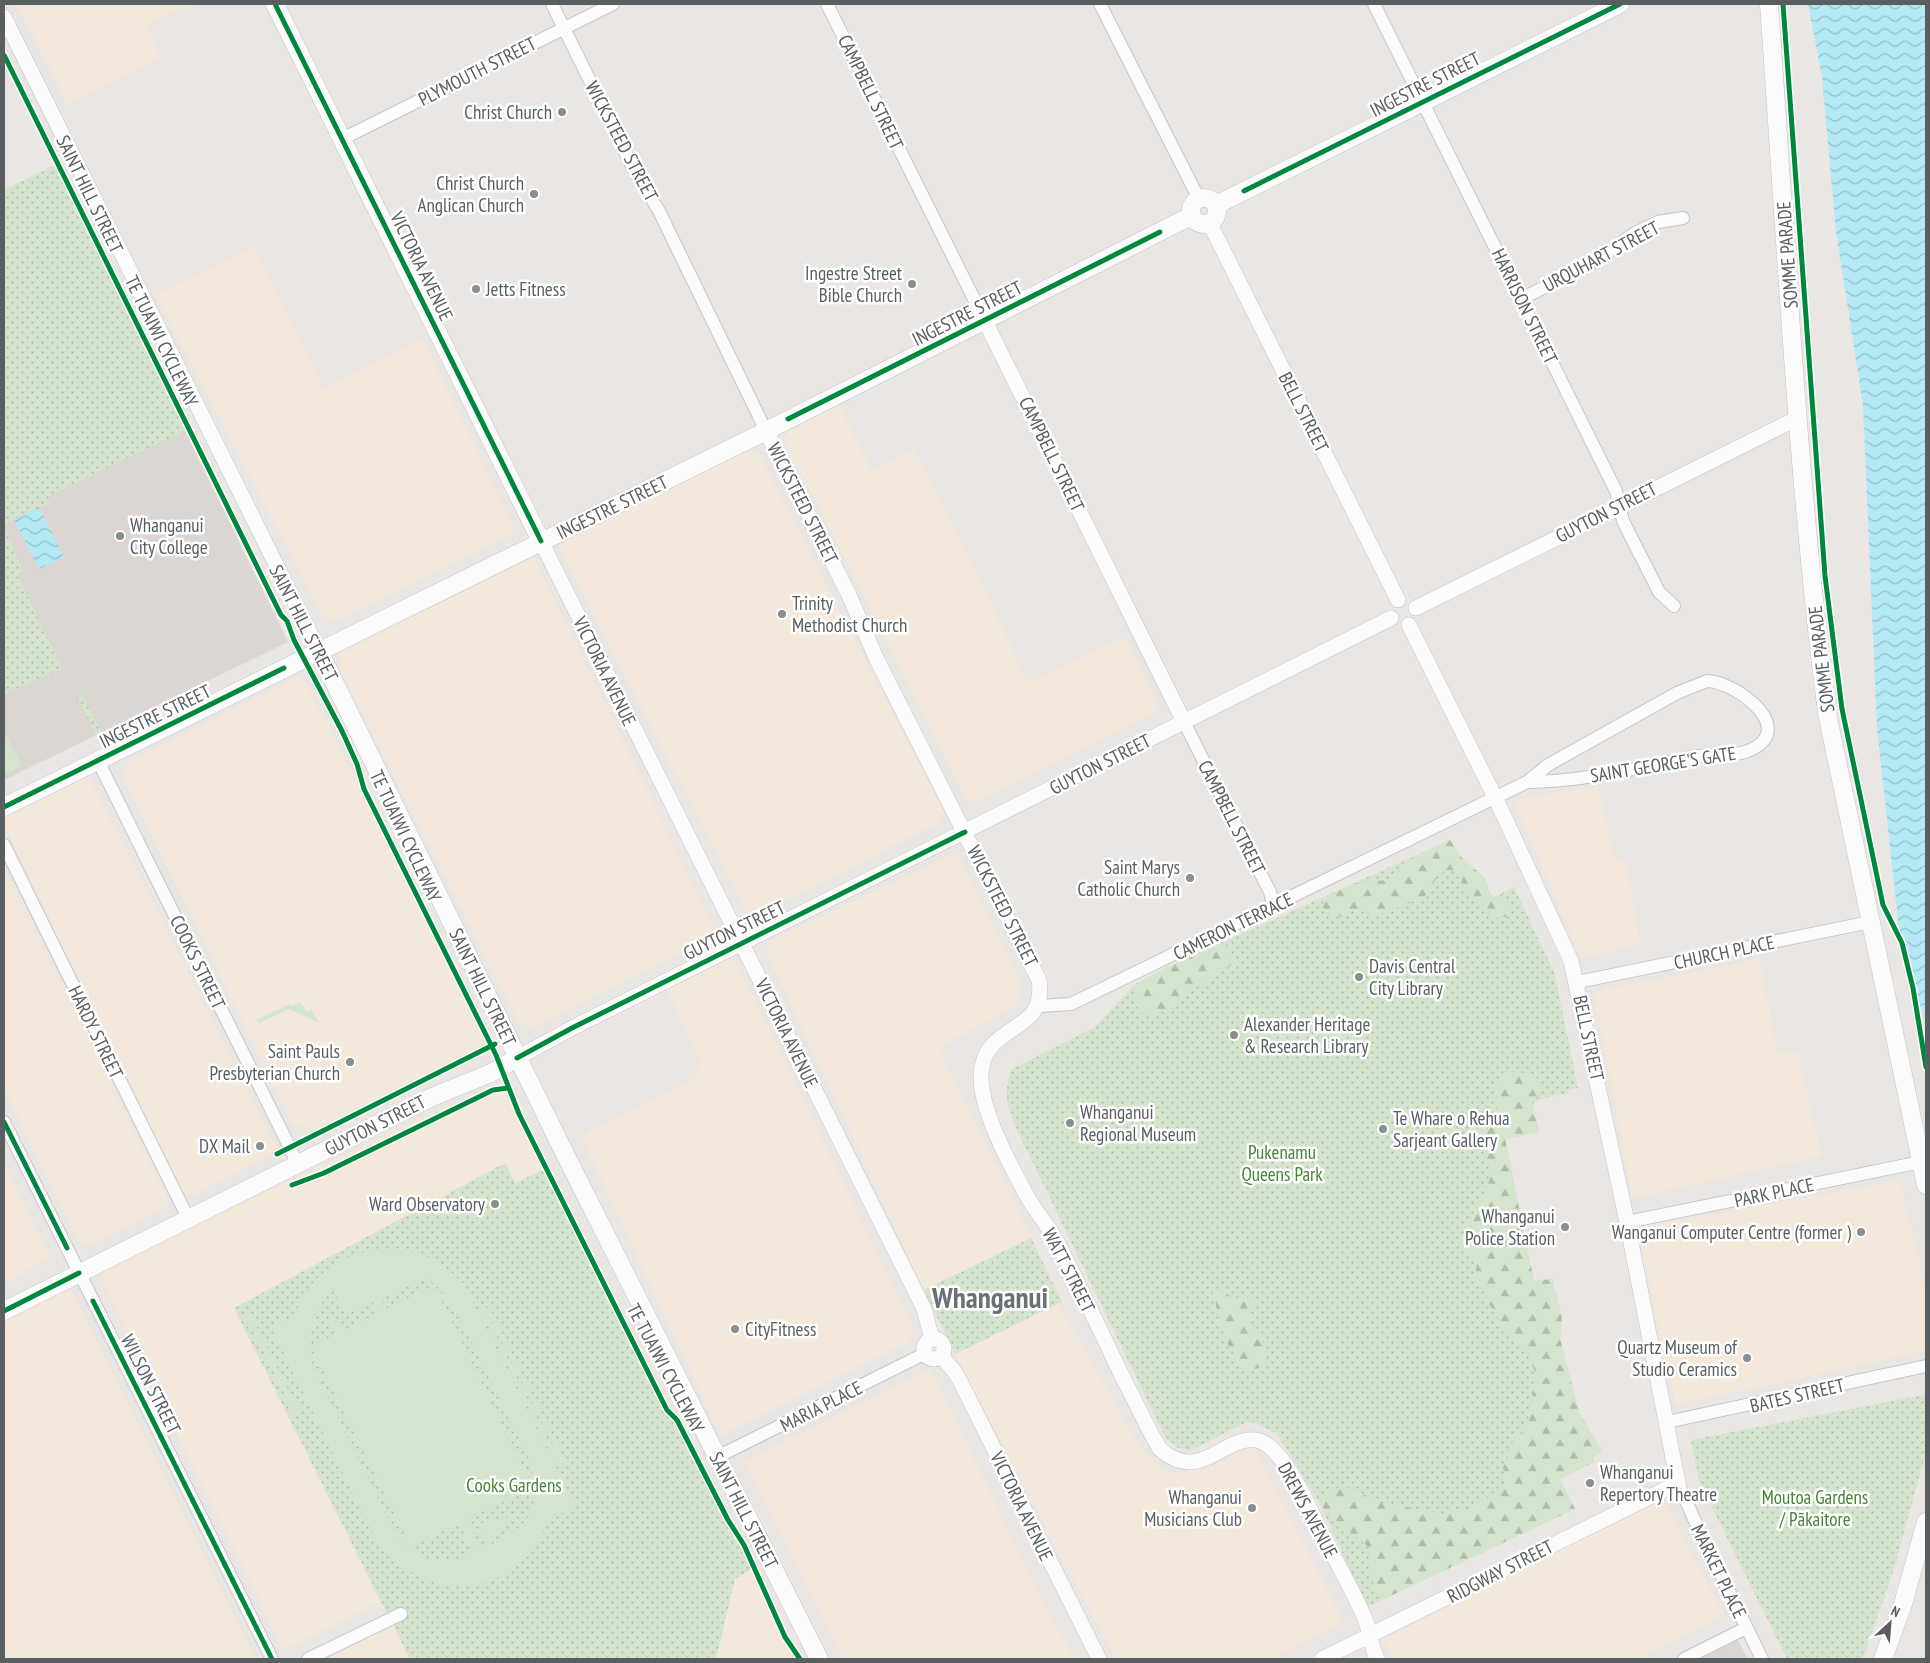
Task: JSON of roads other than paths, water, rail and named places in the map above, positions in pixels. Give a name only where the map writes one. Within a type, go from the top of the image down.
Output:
[{"type":"main road","name":"VICTORIA AVENUE","points":[[275,4],[541,541]]},
{"type":"main road","name":"INGESTRE STREET","points":[[1216,205],[1620,4]]},
{"type":"main road","name":"SOMME PARADE","points":[[1769,4],[1798,418],[1819,651],[1827,713],[1926,1185]]},
{"type":"main road","points":[[1199,199],[1210,200],[1216,205],[1217,214],[1210,224],[1197,223],[1191,216],[1192,204],[1199,199]]},
{"type":"main road","name":"INGESTRE STREET","points":[[4,807],[766,431],[1191,216]]},
{"type":"main road","name":"SAINT HILL STREET","points":[[319,651],[518,1058],[819,1659]]},
{"type":"main road","name":"GUYTON STREET","points":[[4,1311],[432,1097],[491,1073],[518,1058]]},
{"type":"main road","points":[[1883,1659],[1903,1604],[1926,1522]]},
{"type":"street","name":"WICKSTEED STREET","points":[[552,4],[632,166],[659,212],[766,431],[849,594],[877,660],[1039,980],[1039,1006]]},
{"type":"street","name":"PLYMOUTH STREET","points":[[342,139],[612,4]]},
{"type":"street","name":"CAMPBELL STREET","points":[[827,4],[1270,892],[1273,905]]},
{"type":"street","points":[[1100,4],[1199,199]]},
{"type":"street","name":"HARRISON STREET","points":[[1374,4],[1616,491],[1623,521],[1659,592],[1674,606]]},
{"type":"street","name":"SAINT HILL STREET","points":[[4,17],[319,651]]},
{"type":"street","name":"URQUHART STREET","points":[[1521,299],[1593,262],[1635,232],[1658,222],[1683,218]]},
{"type":"street","name":"BELL STREET","points":[[1210,224],[1398,600]]},
{"type":"street","name":"GUYTON STREET","points":[[1416,608],[1619,505],[1798,418]]},
{"type":"street","name":"VICTORIA AVENUE","points":[[541,541],[924,1309],[932,1339]]},
{"type":"street","points":[[1398,600],[1410,602],[1416,608],[1415,619],[1409,625],[1401,626],[1391,618],[1391,606],[1398,600]]},
{"type":"street","name":"GUYTON STREET","points":[[518,1058],[572,1028],[1391,618]]},
{"type":"street","name":"BELL STREET","points":[[1409,625],[1495,797],[1561,937],[1578,982],[1678,1483]]},
{"type":"street","name":"SAINT GEORGE'S GATE","points":[[1495,797],[1527,782],[1548,765],[1700,682],[1714,681],[1728,686],[1763,712],[1768,721],[1767,731],[1758,745],[1736,754],[1707,755],[1556,782],[1527,782]]},
{"type":"street","name":"COOKS STREET","points":[[98,761],[298,1164]]},
{"type":"street","name":"CAMERON TERRACE","points":[[1039,1006],[1072,1004],[1495,797]]},
{"type":"street","name":"HARDY STREET","points":[[4,845],[188,1218]]},
{"type":"street","name":"CHURCH PLACE","points":[[1578,982],[1870,922]]},
{"type":"street","name":"WATT STREET","points":[[1039,1006],[1028,1019],[992,1045],[983,1062],[982,1088],[988,1114],[1029,1198],[1056,1241],[1153,1437],[1169,1457],[1186,1462]]},
{"type":"street","name":"WILSON STREET","points":[[4,1122],[272,1659]]},
{"type":"street","name":"PARK PLACE","points":[[1627,1222],[1921,1162]]},
{"type":"street","points":[[932,1339],[938,1340],[944,1351],[940,1356],[932,1359],[924,1354],[924,1345],[932,1339]]},
{"type":"street","name":"MARIA PLACE","points":[[717,1457],[924,1354]]},
{"type":"street","name":"VICTORIA AVENUE","points":[[940,1356],[954,1371],[960,1381],[1099,1659]]},
{"type":"street","name":"BATES STREET","points":[[1667,1422],[1926,1366]]},
{"type":"street","name":"DREWS AVENUE","points":[[1186,1462],[1200,1460],[1245,1441],[1257,1440],[1276,1453],[1294,1479],[1366,1620],[1372,1649],[1377,1659]]},
{"type":"street","name":"MARKET PLACE","points":[[1678,1483],[1698,1530],[1762,1659]]},
{"type":"street","name":"RIDGWAY STREET","points":[[1322,1659],[1678,1483]]},
{"type":"street","points":[[308,1659],[401,1614]]},
{"type":"street","points":[[1684,1659],[1746,1628]]},
{"type":"water","points":[[1808,4],[1926,4],[1926,1024],[1900,938],[1877,728],[1863,405],[1836,232],[1822,77]]},
{"type":"water","points":[[39,507],[64,557],[39,569],[14,520]]},
{"type":"place","name":"Christ Church","points":[[562,112]]},
{"type":"place","name":"Christ Church Anglican Church","points":[[534,194]]},
{"type":"place","name":"Ingestre Street Bible Church","points":[[912,284]]},
{"type":"place","name":"Jetts Fitness","points":[[476,289]]},
{"type":"place","name":"Whanganui City College","points":[[120,536]]},
{"type":"place","name":"Trinity Methodist Church","points":[[782,614]]},
{"type":"place","name":"Saint Marys Catholic Church","points":[[1190,878]]},
{"type":"place","name":"Davis Central City Library","points":[[1359,977]]},
{"type":"place","name":"Alexander Heritage & Research Library","points":[[1234,1035]]},
{"type":"place","name":"Saint Pauls Presbyterian Church","points":[[350,1062]]},
{"type":"place","name":"Whanganui Regional Museum","points":[[1070,1123]]},
{"type":"place","name":"Te Whare o Rehua Sarjeant Gallery","points":[[1383,1129]]},
{"type":"place","name":"DX Mail","points":[[260,1146]]},
{"type":"place","name":"Ward Observatory","points":[[495,1204]]},
{"type":"place","name":"Whanganui Police Station","points":[[1565,1227]]},
{"type":"place","name":"Wanganui Computer Centre (former )","points":[[1861,1232]]},
{"type":"place","name":"CityFitness","points":[[735,1329]]},
{"type":"place","name":"Quartz Museum of Studio Ceramics","points":[[1747,1358]]},
{"type":"place","name":"Whanganui Repertory Theatre","points":[[1590,1483]]},
{"type":"place","name":"Whanganui Musicians Club","points":[[1252,1508]]},
{"type":"district","name":"Whanganui","points":[[990,1297]]},
{"type":"park label","name":"Pukenamu Queens Park","points":[[1282,1163]]},
{"type":"park label","name":"Cooks Gardens","points":[[514,1485]]},
{"type":"park label","name":"Moutoa Gardens / Pākaitore","points":[[1815,1508]]}]
